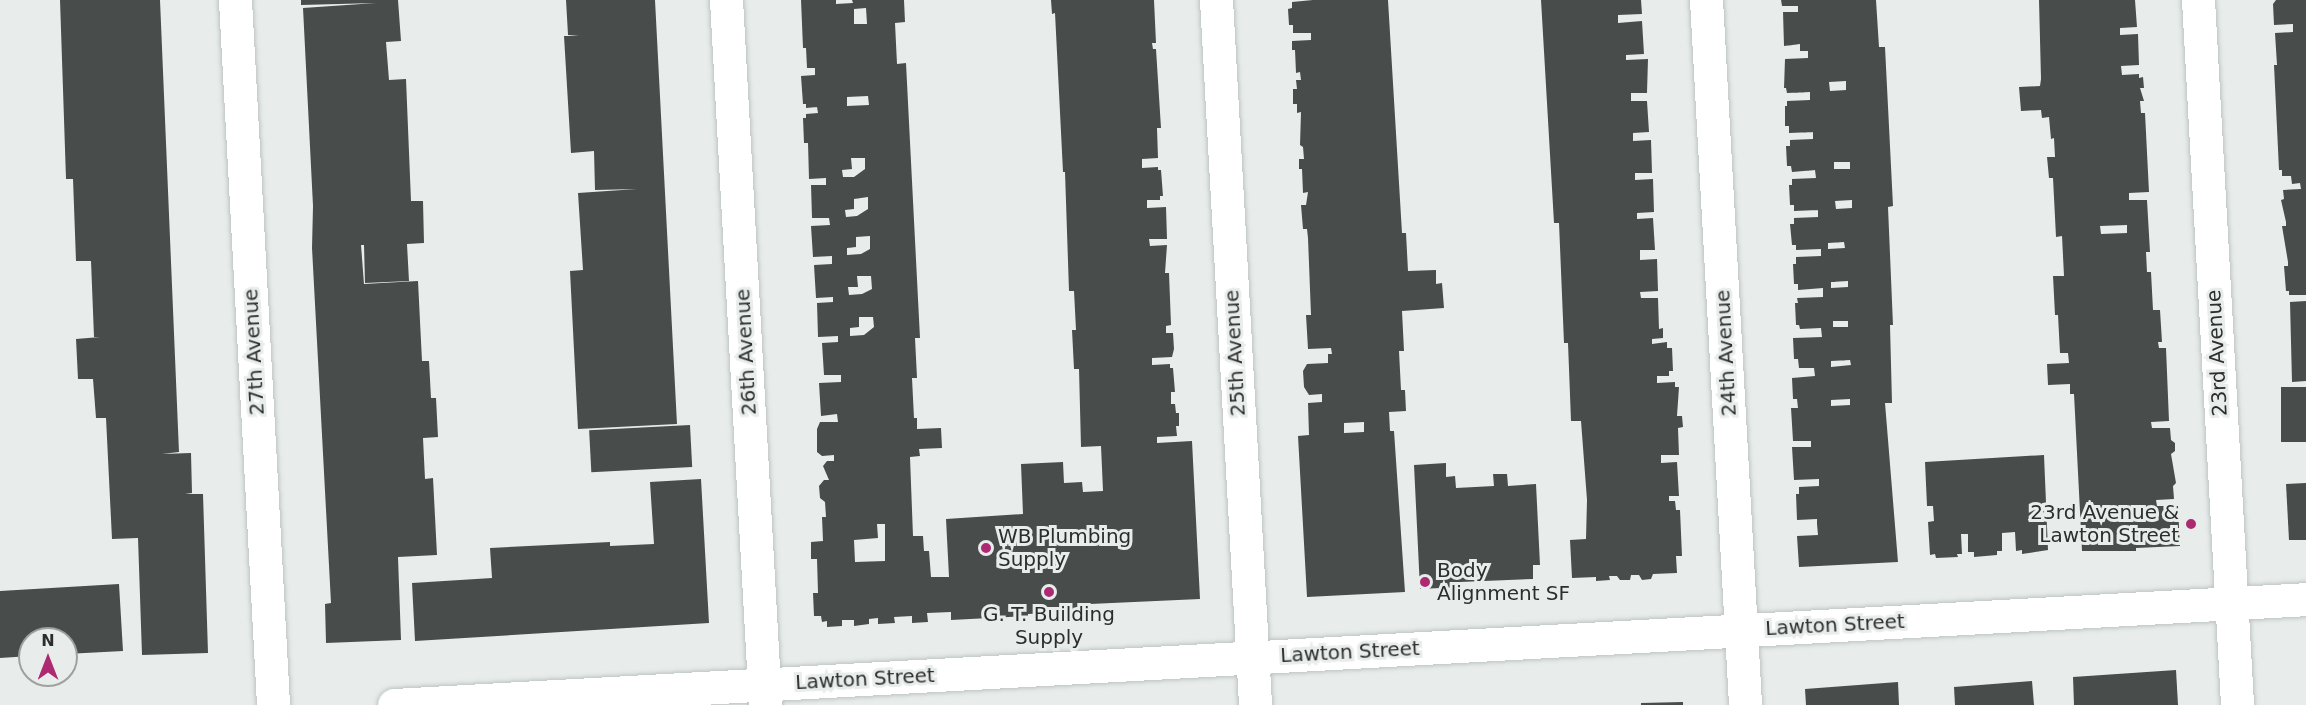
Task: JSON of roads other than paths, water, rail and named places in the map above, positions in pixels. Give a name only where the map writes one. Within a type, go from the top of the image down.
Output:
[{"type":"street","name":"27th Avenue","points":[[235,0],[273,705]]},
{"type":"street","name":"26th Avenue","points":[[726,0],[765,695]]},
{"type":"street","name":"25th Avenue","points":[[1216,0],[1255,705]]},
{"type":"street","name":"24th Avenue","points":[[1706,0],[1746,705]]},
{"type":"street","name":"23rd Avenue","points":[[2198,0],[2237,705]]},
{"type":"street","name":"Lawton Street","points":[[394,705],[765,695],[1252,657],[2306,599]]},
{"type":"place","name":"23rd Avenue & Lawton Street","points":[[2191,524]]},
{"type":"place","name":"WB Plumbing Supply","points":[[986,548]]},
{"type":"place","name":"Body Alignment SF","points":[[1425,582]]},
{"type":"place","name":"G. T. Building Supply","points":[[1049,592]]}]
